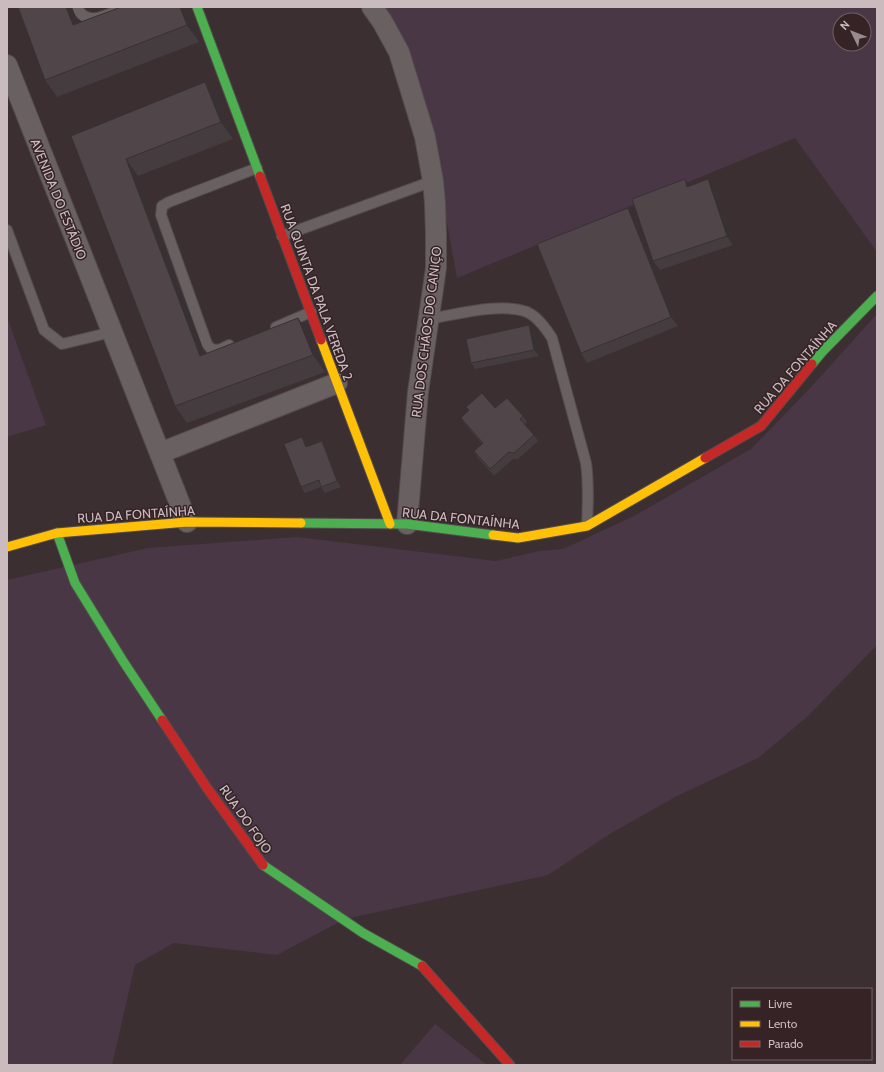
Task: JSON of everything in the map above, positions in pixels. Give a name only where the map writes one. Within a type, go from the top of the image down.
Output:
[{"type":"street","name":"RUA QUINTA DA PALA VEREDA 2","points":[[197,7],[337,383],[398,524]]},
{"type":"street","name":"RUA DOS CHÃOS DO CANIÇO","points":[[372,7],[382,21],[399,52],[425,137],[433,181],[436,235],[436,268],[398,524]]},
{"type":"street","name":"AVENIDA DO ESTÁDIO","points":[[7,65],[187,522]]},
{"type":"street","name":"RUA DA FONTAÍNHA","points":[[7,547],[57,533],[187,522],[398,524],[518,538],[587,526],[761,426],[823,351],[877,296]]},
{"type":"street","points":[[160,453],[337,383]]},
{"type":"street","name":"RUA DO FOJO","points":[[57,533],[75,583],[123,661],[207,788],[263,866],[363,933],[423,967],[510,1065]]},
{"type":"lane","points":[[77,7],[79,12],[86,18],[95,19],[126,7]]},
{"type":"lane","points":[[240,341],[219,350],[211,349],[207,344],[161,215],[162,206],[169,202],[257,168]]},
{"type":"lane","points":[[282,236],[433,181]]},
{"type":"lane","points":[[7,230],[44,330],[62,344],[112,332]]},
{"type":"lane","points":[[428,319],[494,308],[516,310],[528,313],[544,326],[552,338],[586,463],[589,479],[587,526]]},
{"type":"lane","points":[[268,330],[311,312]]},
{"type":"shaded area","points":[[384,7],[877,7],[877,252],[795,138],[457,278],[438,173],[407,46]]},
{"type":"shaded area","points":[[877,314],[877,645],[808,716],[758,758],[677,796],[608,835],[548,875],[345,919],[277,955],[174,943],[135,965],[112,1065],[7,1065],[7,580],[148,548],[297,537],[496,561],[539,551],[563,549],[634,516],[751,449],[812,386]]},
{"type":"shaded area","points":[[7,317],[46,425],[7,437]]},
{"type":"shaded area","points":[[435,1024],[487,1065],[400,1065]]},
{"type":"building","points":[[18,7],[66,7],[73,25],[121,7],[180,7],[187,25],[45,80]]},
{"type":"building","points":[[205,82],[221,122],[126,159],[200,356],[298,318],[313,355],[175,406],[71,136]]},
{"type":"building","points":[[685,179],[687,187],[708,179],[727,236],[653,261],[632,199]]},
{"type":"building","points":[[628,208],[671,317],[581,353],[537,244]]},
{"type":"building","points":[[529,325],[534,350],[471,363],[466,339]]},
{"type":"building","points":[[482,393],[495,408],[507,398],[523,416],[520,419],[534,435],[514,453],[509,452],[490,469],[474,451],[483,443],[461,418],[469,410],[466,407]]},
{"type":"building","points":[[302,437],[306,447],[322,441],[337,481],[321,487],[319,480],[301,487],[284,444]]},
{"type":"traffic: fast","points":[[197,7],[260,176]]},
{"type":"traffic: fast","points":[[812,364],[877,296]]},
{"type":"traffic: fast","points":[[301,523],[407,524],[493,535]]},
{"type":"traffic: fast","points":[[57,533],[75,583],[123,661],[162,720]]},
{"type":"traffic: fast","points":[[263,865],[363,933],[422,966]]},
{"type":"traffic: slow","points":[[321,340],[390,524]]},
{"type":"traffic: slow","points":[[493,535],[518,538],[587,526],[705,458]]},
{"type":"traffic: slow","points":[[7,547],[57,533],[187,522],[301,523]]},
{"type":"traffic: jam","points":[[260,176],[321,340]]},
{"type":"traffic: jam","points":[[705,458],[761,426],[812,364]]},
{"type":"traffic: jam","points":[[162,720],[207,788],[263,865]]},
{"type":"traffic: jam","points":[[422,966],[510,1065]]}]
